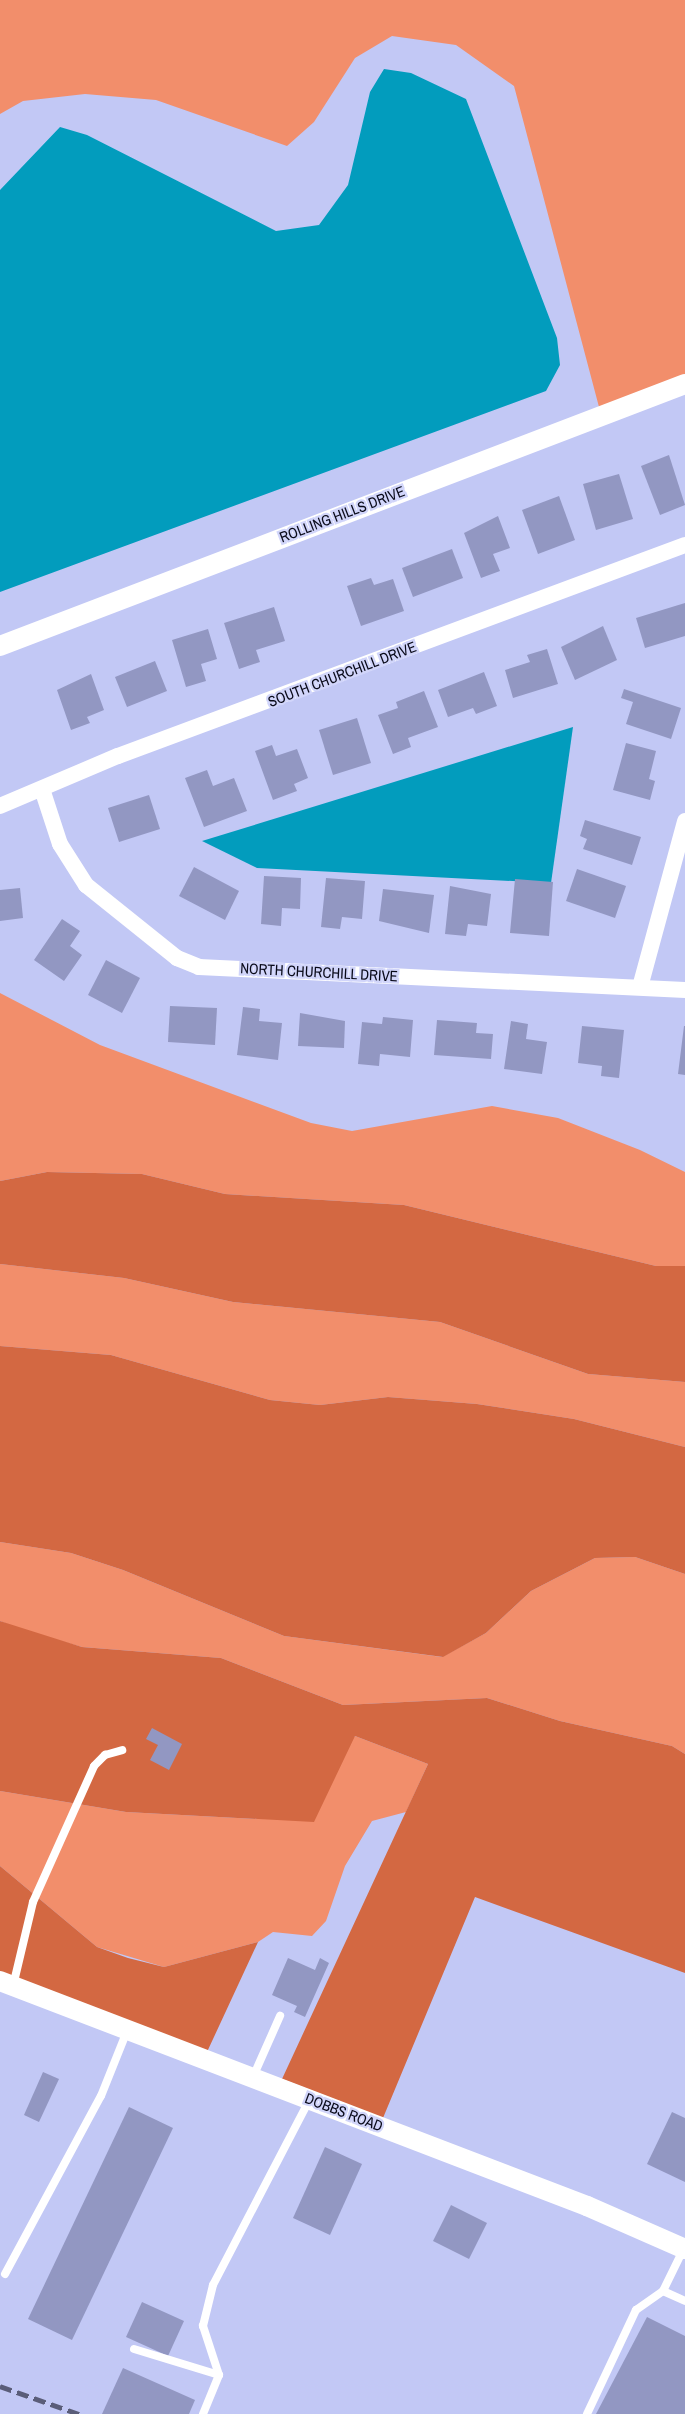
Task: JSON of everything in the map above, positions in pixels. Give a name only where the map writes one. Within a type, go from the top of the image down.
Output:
[{"type":"street","name":"ROLLING HILLS DRIVE","points":[[0,646],[685,384]]},
{"type":"street","name":"SOUTH CHURCHILL DRIVE","points":[[0,806],[118,756],[685,545]]},
{"type":"street","name":"NORTH CHURCHILL DRIVE","points":[[42,789],[60,844],[86,885],[177,958],[200,967],[685,990]]},
{"type":"street","points":[[640,987],[685,821]]},
{"type":"street","name":"DOBBS ROAD","points":[[6,1984],[587,2206],[684,2249]]},
{"type":"lane","points":[[6,1984],[33,1902],[94,1766],[105,1755],[122,1750]]},
{"type":"lane","points":[[253,2078],[279,2016]]},
{"type":"lane","points":[[5,2274],[101,2096],[127,2031]]},
{"type":"lane","points":[[203,2414],[219,2375],[203,2326],[213,2285],[310,2099]]},
{"type":"lane","points":[[588,2414],[636,2310],[663,2291],[684,2249]]},
{"type":"lane","points":[[663,2291],[685,2301]]},
{"type":"lane","points":[[134,2349],[219,2375]]},
{"type":"shaded area","points":[[0,0],[685,0],[685,374],[599,407],[514,86],[456,45],[392,36],[355,58],[314,122],[287,146],[156,100],[85,94],[23,101],[0,114]]},
{"type":"shaded area","points":[[0,993],[100,1045],[311,1123],[352,1131],[492,1106],[558,1118],[640,1150],[685,1172],[685,1266],[656,1266],[404,1205],[225,1194],[142,1174],[47,1172],[0,1181]]},
{"type":"shaded area","points":[[47,1172],[142,1174],[225,1194],[404,1205],[656,1266],[685,1266],[685,1382],[588,1374],[440,1322],[233,1302],[124,1278],[0,1264],[0,1181]]},
{"type":"shaded area","points":[[0,1264],[124,1278],[233,1302],[440,1322],[588,1374],[685,1382],[685,1447],[574,1419],[477,1404],[388,1397],[320,1405],[270,1400],[111,1355],[0,1346]]},
{"type":"shaded area","points":[[0,1346],[111,1355],[270,1400],[320,1405],[388,1397],[477,1404],[574,1419],[685,1447],[685,1574],[635,1557],[595,1558],[531,1591],[486,1633],[443,1657],[284,1636],[123,1570],[71,1553],[0,1542]]},
{"type":"shaded area","points":[[0,1542],[71,1553],[123,1570],[284,1636],[442,1657],[486,1633],[531,1591],[595,1558],[635,1557],[685,1574],[685,1754],[672,1746],[560,1721],[487,1698],[343,1705],[221,1658],[82,1647],[25,1631],[0,1621]]},
{"type":"shaded area","points":[[0,1621],[82,1647],[221,1658],[343,1705],[487,1698],[560,1721],[672,1746],[685,1754],[685,1973],[475,1897],[383,2118],[282,2079],[428,1764],[355,1736],[314,1822],[126,1812],[0,1791]]},
{"type":"shaded area","points":[[355,1736],[428,1764],[406,1812],[372,1821],[345,1866],[326,1921],[312,1936],[273,1932],[258,1942],[164,1967],[97,1947],[0,1866],[0,1791],[126,1812],[256,1819]]},
{"type":"shaded area","points":[[0,1866],[97,1947],[128,1958],[164,1967],[258,1942],[207,2052],[0,1972]]},
{"type":"water","points":[[384,69],[411,73],[466,99],[557,338],[560,365],[546,391],[0,592],[0,190],[60,127],[87,135],[276,231],[319,225],[348,185],[370,92]]},
{"type":"water","points":[[573,727],[551,883],[257,868],[202,841]]},
{"type":"building","points":[[669,455],[685,505],[660,515],[641,466]]},
{"type":"building","points":[[619,474],[633,519],[596,530],[583,484]]},
{"type":"building","points":[[559,496],[575,540],[538,554],[522,510]]},
{"type":"building","points":[[498,516],[510,548],[493,554],[500,571],[481,578],[464,533]]},
{"type":"building","points":[[452,549],[463,578],[413,597],[402,568]]},
{"type":"building","points":[[371,578],[374,585],[393,579],[404,611],[361,626],[347,586]]},
{"type":"building","points":[[685,603],[685,636],[645,648],[636,618]]},
{"type":"building","points":[[274,607],[285,641],[256,650],[260,662],[239,669],[224,623]]},
{"type":"building","points":[[603,626],[617,660],[575,680],[561,647]]},
{"type":"building","points":[[208,629],[217,659],[201,664],[206,681],[186,687],[172,640]]},
{"type":"building","points":[[547,649],[558,684],[513,698],[505,670],[530,662],[527,655]]},
{"type":"building","points":[[155,661],[167,691],[127,707],[115,677]]},
{"type":"building","points":[[484,672],[497,706],[476,714],[473,708],[448,717],[438,690]]},
{"type":"building","points":[[91,674],[104,710],[87,717],[90,723],[71,730],[57,690]]},
{"type":"building","points":[[624,689],[681,708],[671,739],[626,724],[633,702],[621,698]]},
{"type":"building","points":[[424,691],[438,727],[408,738],[411,747],[393,754],[378,715],[398,708],[396,702]]},
{"type":"building","points":[[357,718],[371,763],[333,775],[319,730]]},
{"type":"building","points":[[626,743],[656,751],[649,779],[655,781],[650,800],[613,790]]},
{"type":"building","points":[[272,745],[276,756],[297,749],[308,778],[294,784],[297,791],[273,800],[255,751]]},
{"type":"building","points":[[207,770],[213,786],[234,778],[247,811],[204,827],[185,778]]},
{"type":"building","points":[[149,795],[160,829],[119,842],[108,808]]},
{"type":"building","points":[[585,820],[641,837],[632,865],[583,849],[587,839],[580,836]]},
{"type":"building","points":[[194,867],[239,891],[225,920],[179,896]]},
{"type":"building","points":[[577,869],[626,886],[615,918],[566,901]]},
{"type":"building","points":[[264,876],[301,878],[300,909],[282,908],[281,926],[261,924]]},
{"type":"building","points":[[326,878],[365,881],[362,919],[342,917],[340,929],[321,927]]},
{"type":"building","points":[[515,879],[553,882],[549,936],[510,933]]},
{"type":"building","points":[[450,886],[491,894],[487,926],[468,924],[466,936],[445,934]]},
{"type":"building","points":[[20,888],[23,918],[0,921],[0,890]]},
{"type":"building","points":[[383,889],[434,895],[429,933],[379,921]]},
{"type":"building","points":[[62,919],[80,931],[70,946],[82,955],[64,981],[34,960]]},
{"type":"building","points":[[106,960],[140,978],[122,1013],[88,995]]},
{"type":"building","points":[[170,1006],[217,1008],[215,1045],[168,1042]]},
{"type":"building","points":[[243,1007],[260,1009],[259,1021],[282,1023],[278,1060],[237,1055]]},
{"type":"building","points":[[300,1013],[345,1021],[344,1048],[298,1046]]},
{"type":"building","points":[[383,1017],[413,1020],[410,1057],[380,1054],[379,1066],[358,1064],[362,1022],[382,1024]]},
{"type":"building","points":[[437,1020],[477,1023],[476,1033],[493,1034],[491,1059],[434,1055]]},
{"type":"building","points":[[511,1021],[528,1024],[526,1039],[547,1042],[542,1074],[504,1069]]},
{"type":"building","points":[[582,1026],[624,1030],[619,1078],[601,1076],[602,1066],[578,1063]]},
{"type":"building","points":[[685,1026],[685,1075],[678,1074]]},
{"type":"building","points":[[152,1728],[182,1744],[169,1770],[150,1760],[158,1745],[146,1739]]},
{"type":"building","points":[[288,1958],[315,1970],[320,1958],[329,1963],[305,2017],[294,2012],[297,2006],[272,1995]]},
{"type":"building","points":[[43,2072],[59,2079],[39,2122],[24,2115]]},
{"type":"building","points":[[129,2107],[173,2128],[72,2340],[28,2319]]},
{"type":"building","points":[[672,2112],[685,2118],[685,2182],[647,2164]]},
{"type":"building","points":[[325,2147],[362,2164],[330,2235],[293,2218]]},
{"type":"building","points":[[451,2205],[487,2223],[469,2259],[433,2241]]},
{"type":"building","points":[[142,2302],[184,2321],[168,2356],[126,2337]]},
{"type":"building","points":[[647,2317],[685,2336],[685,2414],[596,2414]]},
{"type":"building","points":[[123,2368],[195,2400],[189,2414],[102,2414]]},
{"type":"railway","points":[[0,2386],[79,2414]]}]
